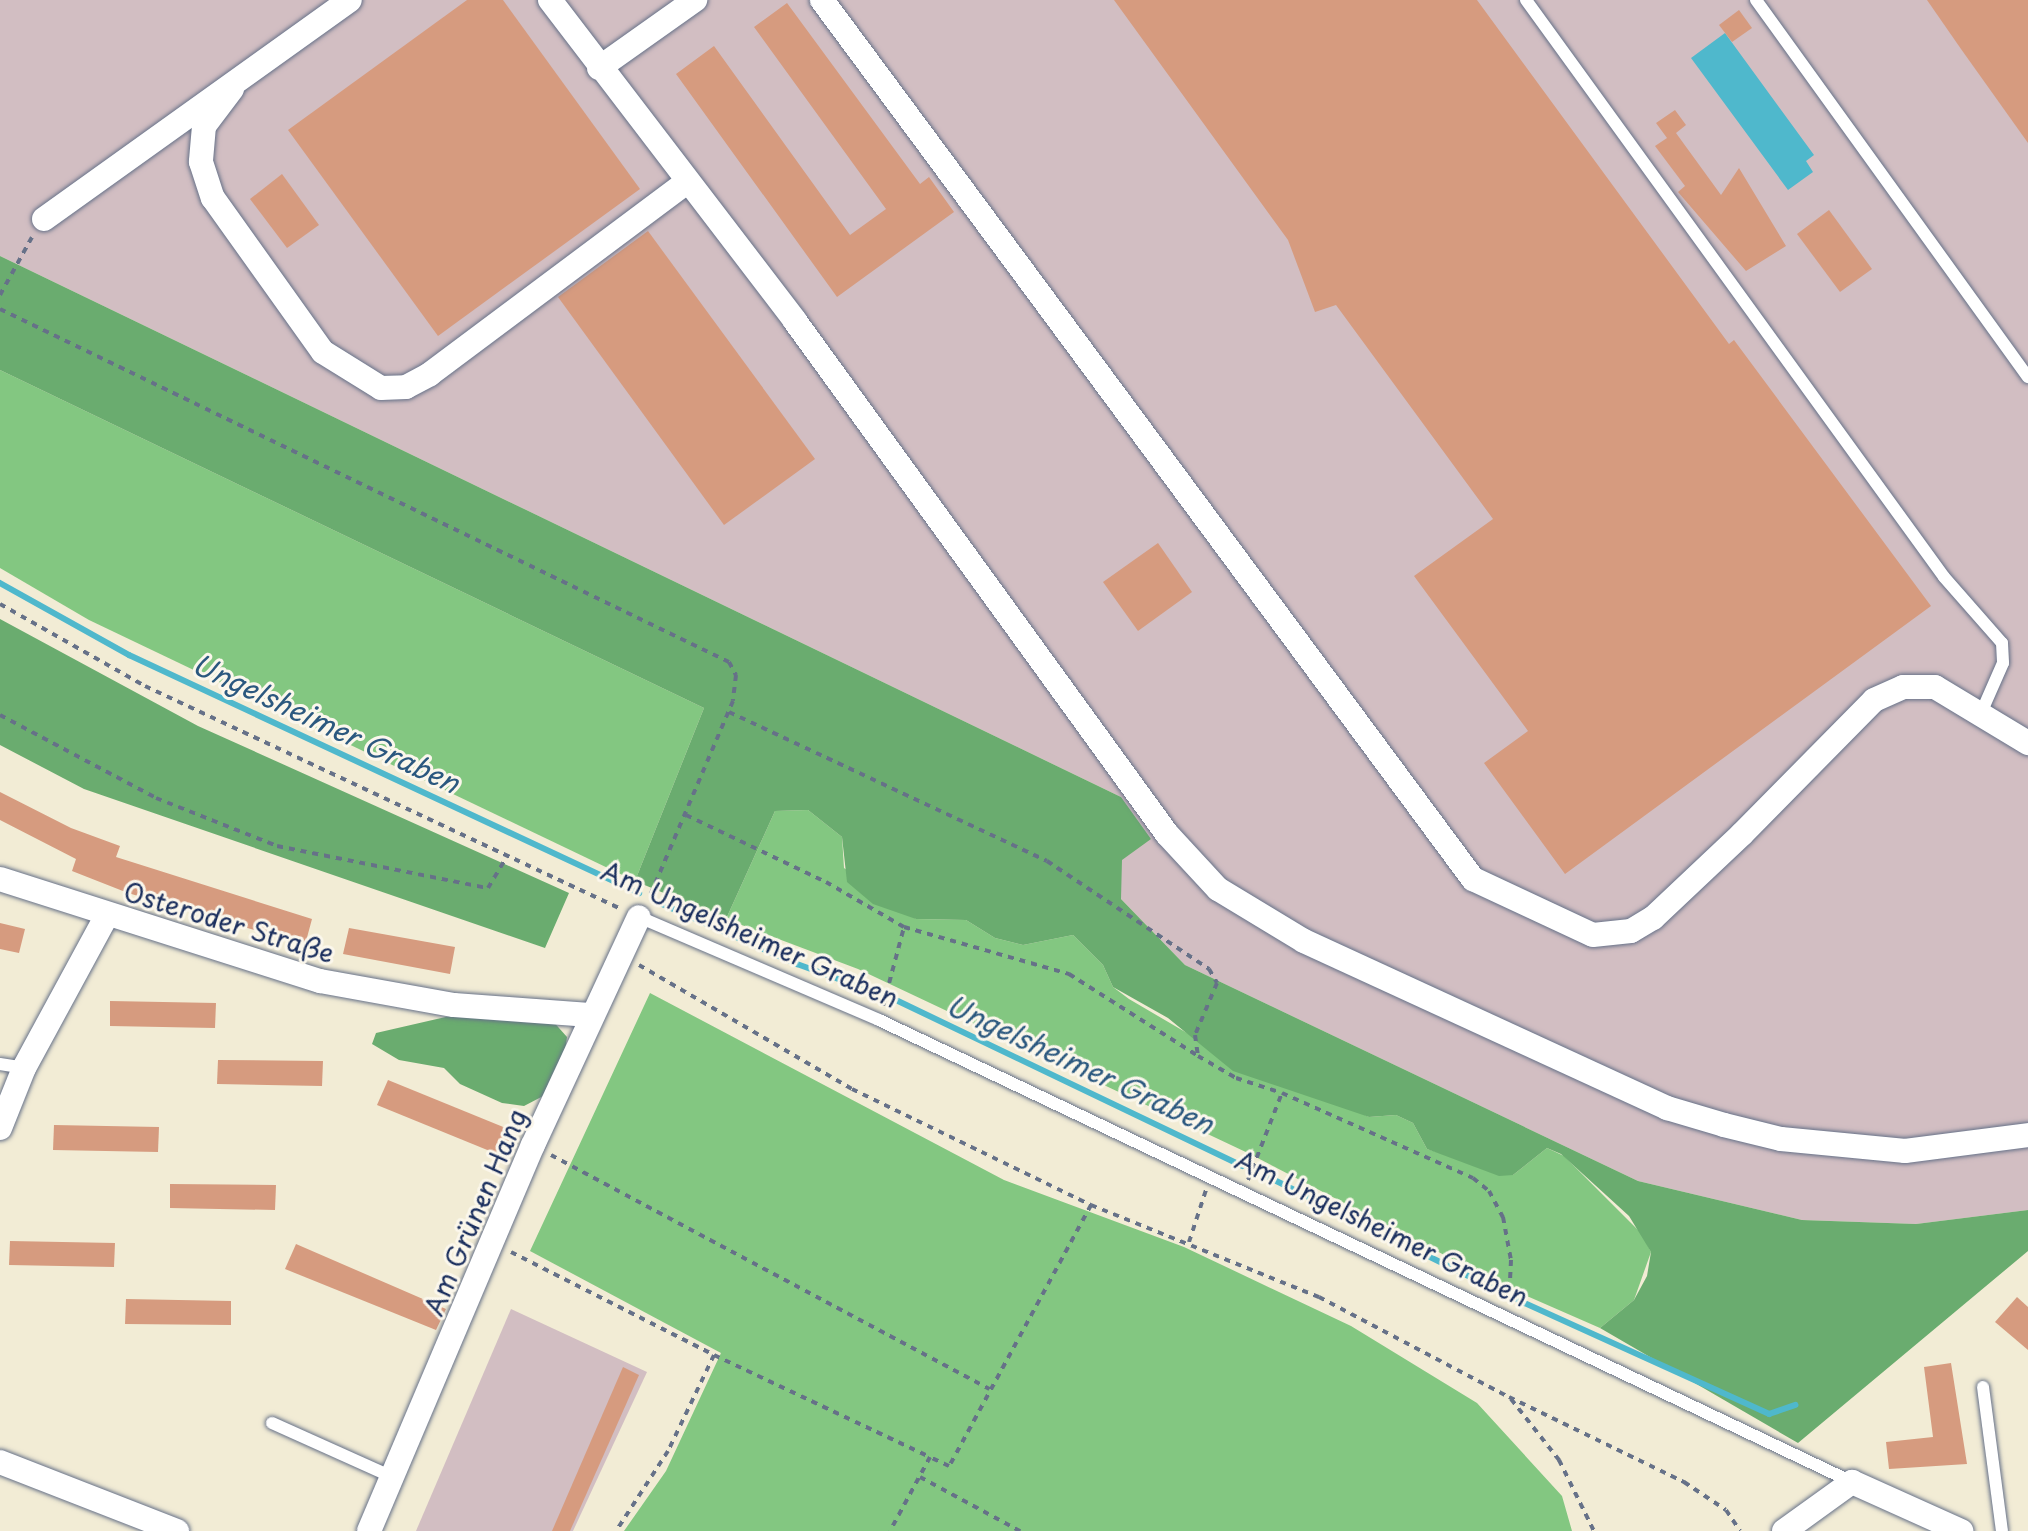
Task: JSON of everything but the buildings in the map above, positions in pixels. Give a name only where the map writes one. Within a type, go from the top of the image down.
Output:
[{"type":"street","points":[[44,219],[193,110],[232,89],[350,0]]},
{"type":"street","points":[[550,0],[1073,700],[1167,834],[1218,889],[1304,941],[1667,1108],[1781,1139],[1905,1151],[2028,1135]]},
{"type":"street","points":[[599,68],[695,0]]},
{"type":"street","points":[[822,0],[1473,879],[1593,935],[1631,931],[1653,918],[1742,834],[1874,700],[1903,687],[1935,687],[2028,743]]},
{"type":"street","points":[[232,89],[204,126],[201,162],[213,198],[323,352],[381,388],[406,387],[430,374],[687,182]]},
{"type":"street","name":"Osteroder Straße","points":[[0,879],[320,981],[454,1005],[590,1015]]},
{"type":"street","points":[[0,1128],[12,1066],[107,915]]},
{"type":"street","name":"Am Grünen Hang","points":[[369,1531],[590,1015],[639,917]]},
{"type":"street","points":[[0,1462],[139,1524],[177,1531]]},
{"type":"street","points":[[1784,1531],[1852,1482]]},
{"type":"street","name":"Am Ungelsheimer Graben","points":[[1852,1482],[1961,1531]]},
{"type":"lane","points":[[1526,0],[1935,565],[2002,643],[2003,663],[1981,713]]},
{"type":"lane","points":[[1756,0],[2028,377]]},
{"type":"lane","name":"Am Ungelsheimer Graben","points":[[639,917],[879,1020],[1852,1482]]},
{"type":"lane","points":[[1983,1387],[2002,1531]]},
{"type":"lane","points":[[272,1423],[392,1477]]},
{"type":"path","points":[[0,295],[44,219]]},
{"type":"path","points":[[0,309],[729,662],[736,675],[729,712],[639,917]]},
{"type":"path","name":"Am Ungelsheimer Graben","points":[[0,604],[145,686],[639,917]]},
{"type":"path","points":[[729,712],[1047,861],[1209,969],[1217,983],[1195,1035],[1198,1056]]},
{"type":"path","points":[[0,715],[156,798],[277,846],[488,888],[508,855]]},
{"type":"path","points":[[686,815],[826,882],[904,927],[1069,974],[1236,1078],[1282,1093],[1473,1178],[1489,1191],[1503,1217],[1511,1260],[1512,1293],[1504,1318]]},
{"type":"path","points":[[879,1020],[904,927]]},
{"type":"path","points":[[621,953],[683,995],[852,1089],[1091,1205],[1319,1297],[1509,1397],[1684,1482],[1726,1510],[1740,1531]]},
{"type":"path","points":[[1244,1192],[1282,1093]]},
{"type":"path","points":[[533,1145],[990,1389]]},
{"type":"path","points":[[1189,1242],[1211,1177]]},
{"type":"path","points":[[491,1242],[714,1355],[949,1466],[1091,1205]]},
{"type":"path","points":[[616,1531],[668,1451],[714,1355]]},
{"type":"path","points":[[1509,1397],[1559,1460],[1594,1531]]},
{"type":"path","points":[[890,1531],[930,1457]]},
{"type":"path","points":[[920,1477],[1020,1531]]},
{"type":"shaded area","points":[[0,0],[2028,0],[2028,1210],[1916,1224],[1802,1220],[1638,1181],[1185,965],[1121,899],[1121,797],[0,256]]},
{"type":"shaded area","points":[[511,1309],[647,1372],[573,1531],[416,1531]]},
{"type":"green space","points":[[0,256],[1121,797],[1151,839],[1122,860],[1121,899],[1185,965],[1638,1181],[1802,1220],[1916,1224],[2028,1210],[2028,1251],[1798,1443],[1600,1328],[1634,1300],[1647,1276],[1651,1252],[1629,1216],[1561,1154],[1547,1148],[1513,1175],[1499,1176],[1427,1149],[1413,1123],[1396,1115],[1369,1117],[1233,1071],[1168,1018],[1113,987],[1103,965],[1073,935],[1023,945],[995,938],[966,920],[916,919],[873,904],[847,882],[842,837],[808,810],[775,811],[726,919],[635,881],[704,708],[0,370]]},
{"type":"green space","points":[[0,370],[704,708],[635,881],[89,620],[0,568]]},
{"type":"green space","points":[[0,619],[198,726],[569,893],[545,948],[84,789],[0,745]]},
{"type":"green space","points":[[808,810],[842,837],[844,868],[916,919],[966,920],[995,938],[1023,945],[1073,935],[1103,965],[1113,987],[1129,999],[1187,1033],[1369,1117],[1396,1115],[1413,1123],[1427,1149],[1513,1175],[1547,1148],[1564,1156],[1642,1234],[1651,1252],[1634,1300],[1600,1328],[1504,1286],[1250,1154],[858,969],[726,919],[775,811]]},
{"type":"green space","points":[[650,993],[1004,1180],[1184,1247],[1351,1326],[1477,1403],[1562,1496],[1572,1531],[624,1531],[666,1471],[721,1353],[530,1251]]},
{"type":"green space","points":[[463,1013],[551,1019],[567,1037],[564,1060],[549,1093],[524,1106],[502,1103],[460,1084],[444,1068],[399,1060],[372,1044],[376,1033]]},
{"type":"water","points":[[1725,33],[1814,155],[1806,161],[1813,172],[1788,190],[1691,58]]},
{"type":"waterway","name":"Ungelsheimer Graben","points":[[0,583],[129,655],[639,893]]},
{"type":"waterway","name":"Ungelsheimer Graben","points":[[662,904],[797,964],[880,994]]},
{"type":"waterway","name":"Ungelsheimer Graben","points":[[898,1001],[1243,1166]]},
{"type":"waterway","name":"Ungelsheimer Graben","points":[[1262,1174],[1503,1293]]},
{"type":"waterway","name":"Ungelsheimer Graben","points":[[1518,1300],[1769,1414],[1795,1405]]}]
